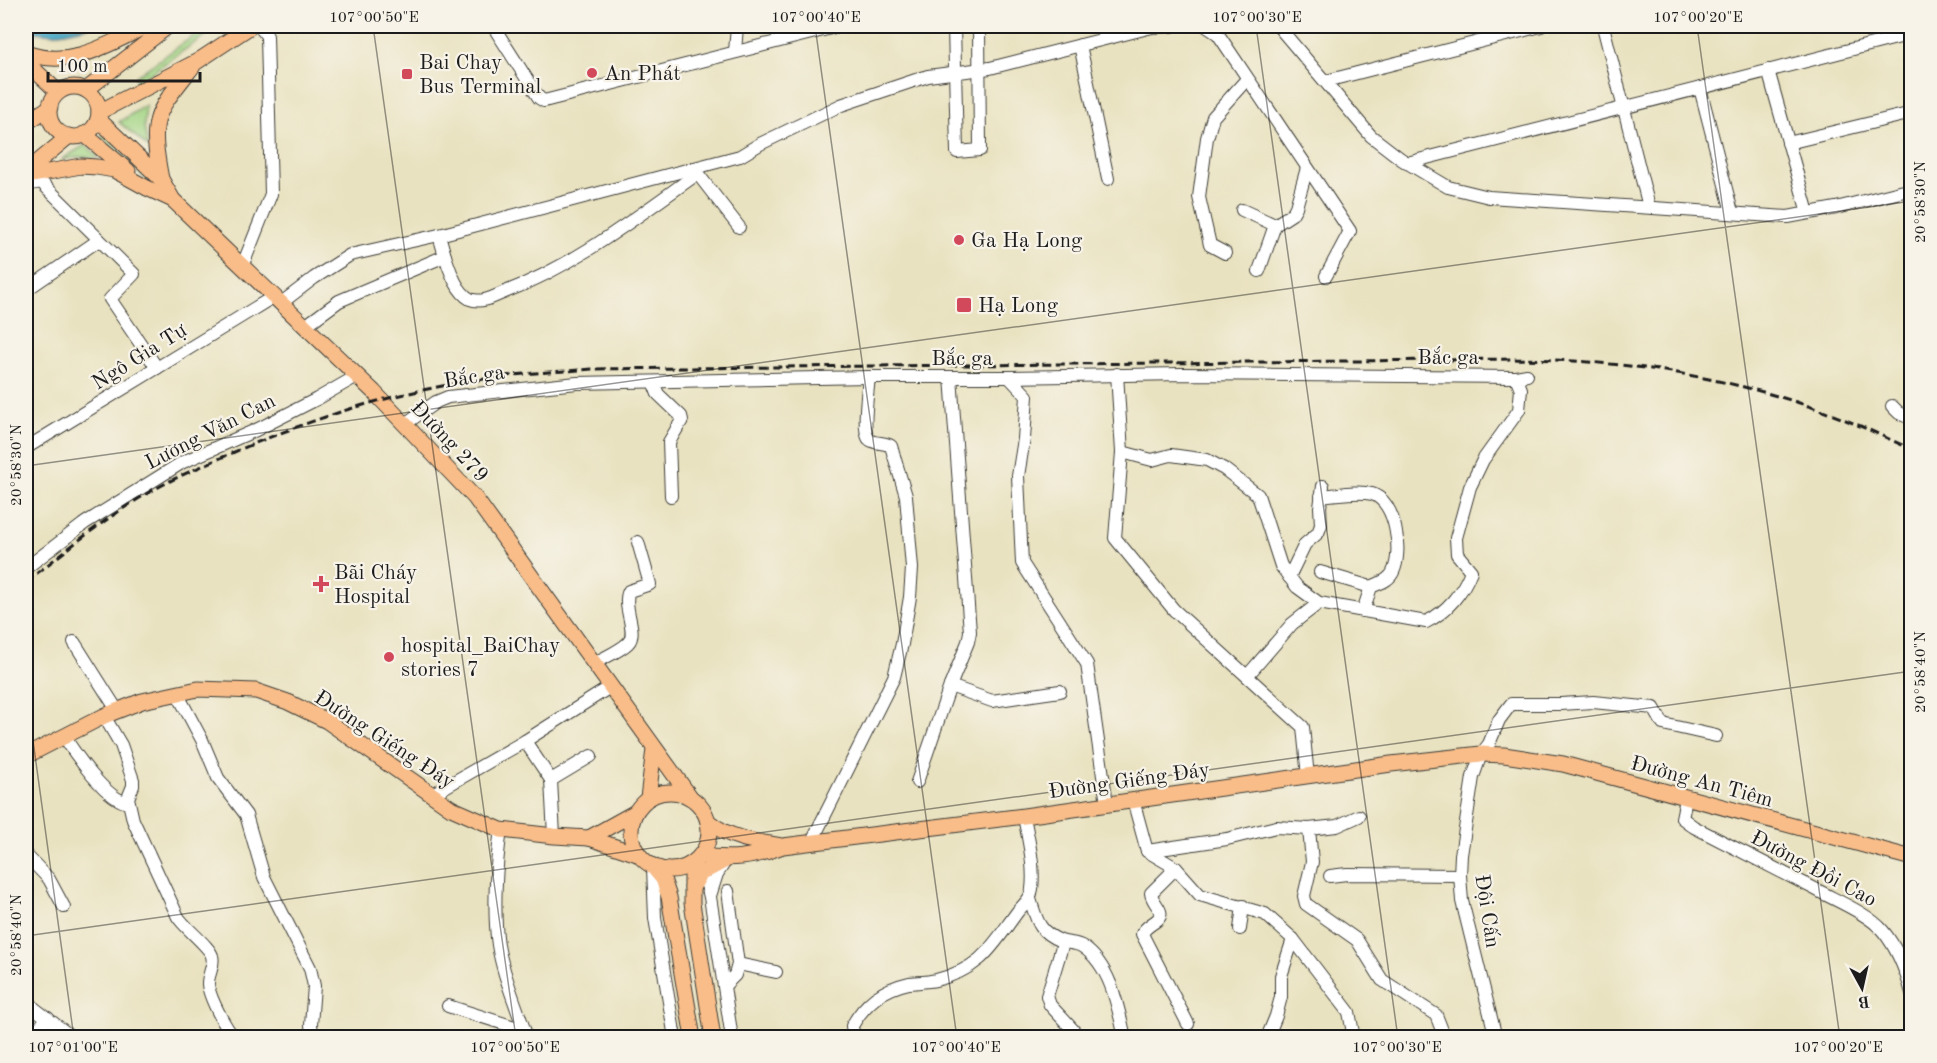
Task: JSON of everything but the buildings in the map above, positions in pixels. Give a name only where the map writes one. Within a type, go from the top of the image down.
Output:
[{"type":"main road","points":[[26,53],[39,58],[62,59],[83,54],[146,26],[153,26]]},
{"type":"main road","points":[[87,90],[168,26]]},
{"type":"main road","points":[[98,115],[198,61],[251,26]]},
{"type":"main road","points":[[161,179],[155,150],[154,125],[162,104],[198,61]]},
{"type":"main road","points":[[26,62],[53,99]]},
{"type":"main road","points":[[26,73],[53,99]]},
{"type":"main road","points":[[26,123],[53,99],[72,87],[87,90],[96,99],[98,115],[95,125],[77,135],[26,174]]},
{"type":"main road","points":[[53,99],[49,114],[56,128],[77,135],[147,189]]},
{"type":"main road","points":[[98,115],[161,179],[173,200]]},
{"type":"main road","points":[[26,174],[81,166],[114,170],[147,189],[173,200]]},
{"type":"main road","name":"Đường 279","points":[[173,200],[357,376],[475,498],[691,798]]},
{"type":"main road","name":"Đường Giếng Đáy","points":[[26,756],[110,713],[142,701],[198,689],[248,690],[288,702],[327,721],[431,795],[452,808],[501,830],[589,838],[637,854]]},
{"type":"main road","points":[[648,798],[654,749]]},
{"type":"main road","name":"Đường Giếng Đáy","points":[[698,864],[764,853],[783,846],[1024,816],[1390,764],[1481,754]]},
{"type":"main road","name":"Đường An Tiêm","points":[[1481,754],[1563,764],[1911,858]]},
{"type":"main road","points":[[589,838],[634,813],[648,798],[658,793],[681,793],[691,798],[705,813],[709,822],[710,834],[698,864],[691,891],[713,1038]]},
{"type":"main road","points":[[634,813],[630,834],[632,844],[637,854],[663,879],[669,897],[693,1038]]},
{"type":"main road","name":"Đường Giếng Đáy","points":[[709,822],[721,832],[748,840],[783,846]]},
{"type":"main road","points":[[653,867],[674,871],[698,864]]},
{"type":"street","points":[[242,267],[272,194],[267,36],[259,26]]},
{"type":"street","points":[[493,26],[539,98],[544,101],[839,26]]},
{"type":"street","points":[[735,52],[737,26]]},
{"type":"street","points":[[954,26],[957,152],[980,150],[979,26]]},
{"type":"street","name":"Ngô Gia Tự","points":[[26,448],[350,255],[696,171],[740,156],[841,105],[928,76],[979,69],[1152,27],[1172,26]]},
{"type":"street","points":[[1206,26],[1218,34],[1350,231],[1326,276]]},
{"type":"street","points":[[1278,26],[1371,136],[1407,163],[1448,187],[1489,197],[1788,217],[1911,189]]},
{"type":"street","points":[[1326,81],[1541,26]]},
{"type":"street","points":[[1603,26],[1648,207]]},
{"type":"street","points":[[1407,163],[1911,34]]},
{"type":"street","points":[[1080,45],[1108,179]]},
{"type":"street","points":[[1768,70],[1808,213]]},
{"type":"street","points":[[1225,253],[1210,245],[1199,197],[1207,138],[1213,117],[1247,79]]},
{"type":"street","points":[[1700,88],[1732,212]]},
{"type":"street","points":[[1788,143],[1911,113]]},
{"type":"street","points":[[1259,271],[1275,225],[1292,214],[1307,168]]},
{"type":"street","points":[[439,235],[456,283],[470,298],[482,301],[538,280],[573,260],[696,171],[739,227]]},
{"type":"street","points":[[26,185],[41,182],[134,274],[110,299],[157,368]]},
{"type":"street","points":[[1242,210],[1275,225]]},
{"type":"street","points":[[26,290],[99,240]]},
{"type":"street","points":[[305,326],[339,301],[445,256]]},
{"type":"street","points":[[1117,374],[1122,452],[1115,538],[1174,610],[1304,727],[1308,777]]},
{"type":"street","name":"Bắc ga","points":[[405,424],[436,402],[448,397],[577,383],[951,376],[1009,378],[1117,374],[1521,376],[1519,410],[1483,460],[1470,487],[1456,538],[1457,554],[1471,571],[1465,587],[1439,616],[1426,622],[1363,611]]},
{"type":"street","name":"Lương Văn Can","points":[[26,568],[85,523],[183,462],[256,430],[357,376]]},
{"type":"street","points":[[917,782],[970,632],[951,376]]},
{"type":"street","points":[[811,843],[894,677],[910,597],[912,568],[906,496],[891,446],[868,438],[869,377]]},
{"type":"street","points":[[1009,378],[1027,396],[1024,439],[1018,476],[1022,563],[1087,664],[1107,804]]},
{"type":"street","points":[[653,382],[658,394],[681,416],[682,420],[669,442],[671,496]]},
{"type":"street","points":[[1892,406],[1899,413],[1911,419]]},
{"type":"street","points":[[1122,452],[1152,460],[1171,455],[1207,460],[1224,469],[1258,495],[1281,566],[1297,587],[1319,603],[1363,611],[1371,587]]},
{"type":"street","points":[[1289,577],[1305,544],[1318,533],[1321,525],[1322,491],[1374,495],[1388,506],[1398,538],[1394,571],[1385,581],[1371,587],[1320,572]]},
{"type":"street","points":[[595,663],[627,644],[631,639],[626,597],[629,591],[650,584],[638,542]]},
{"type":"street","points":[[1248,675],[1292,624],[1319,603]]},
{"type":"street","points":[[74,642],[110,713],[133,780],[129,802],[133,819],[178,916],[184,926],[211,953],[213,963],[209,987],[225,1026],[235,1038]]},
{"type":"street","points":[[431,795],[525,741],[610,687]]},
{"type":"street","points":[[950,687],[992,701],[1060,691]]},
{"type":"street","points":[[177,693],[202,740],[218,778],[246,815],[264,877],[310,968],[314,996],[311,1025],[313,1038]]},
{"type":"street","name":"Đội Cấn","points":[[1496,1038],[1462,901],[1460,875],[1473,777],[1481,754],[1489,744],[1499,720],[1511,704],[1593,702],[1654,708],[1663,724],[1716,736]]},
{"type":"street","points":[[64,736],[79,760],[96,780],[122,802],[129,802]]},
{"type":"street","points":[[525,741],[551,780],[554,836]]},
{"type":"street","points":[[551,780],[591,756]]},
{"type":"street","name":"Đường Đồi Cao","points":[[1686,799],[1682,818],[1695,827],[1836,900],[1876,924],[1897,952],[1911,993]]},
{"type":"street","points":[[1133,800],[1147,851],[1176,868],[1200,895],[1210,900],[1243,906],[1265,914],[1293,939],[1349,1012],[1354,1038]]},
{"type":"street","points":[[854,1038],[852,1026],[870,1001],[886,990],[937,979],[978,961],[1001,938],[1019,910],[1030,899],[1032,891],[1032,870],[1024,816]]},
{"type":"street","points":[[1147,851],[1227,839],[1276,827],[1309,829],[1337,826],[1359,816]]},
{"type":"street","points":[[1309,829],[1312,862],[1304,897],[1306,904],[1357,940],[1382,980],[1436,1015],[1445,1038]]},
{"type":"street","points":[[501,830],[498,870],[498,943],[525,1034]]},
{"type":"street","points":[[26,855],[49,879],[64,907]]},
{"type":"street","points":[[710,897],[717,874],[726,860]]},
{"type":"street","points":[[698,864],[710,897],[732,1038]]},
{"type":"street","points":[[653,867],[655,918],[675,1038]]},
{"type":"street","points":[[1176,868],[1150,893],[1152,902],[1160,909],[1161,914],[1143,930],[1142,934],[1188,1024]]},
{"type":"street","points":[[1330,876],[1347,874],[1460,875]]},
{"type":"street","points":[[725,985],[735,975],[738,964],[728,891]]},
{"type":"street","points":[[1030,899],[1040,929],[1063,943],[1070,942],[1083,946],[1095,958],[1106,976],[1118,1008],[1125,1038]]},
{"type":"street","points":[[1240,929],[1243,906]]},
{"type":"street","points":[[1270,1038],[1269,1033],[1281,997],[1281,976],[1293,939]]},
{"type":"street","points":[[1063,943],[1047,996],[1050,1005],[1074,1032],[1076,1038]]},
{"type":"street","points":[[738,964],[776,972]]},
{"type":"street","points":[[26,997],[34,1008],[74,1038]]},
{"type":"street","points":[[448,1006],[525,1034]]},
{"type":"street","points":[[29,1038],[48,1018]]},
{"type":"green space","points":[[208,26],[219,26],[138,82],[135,77]]},
{"type":"green space","points":[[146,105],[144,126],[148,147],[119,122]]},
{"type":"green space","points":[[104,135],[152,180],[149,183],[101,137]]},
{"type":"green space","points":[[85,145],[100,158],[80,157],[61,160]]},
{"type":"water","points":[[26,26],[91,26],[52,33],[28,30]]},
{"type":"railway","points":[[26,582],[98,526],[154,490],[209,463],[294,428],[355,407],[451,384],[511,375],[592,369],[1499,359],[1570,361],[1622,365],[1689,375],[1756,390],[1821,411],[1912,449]]},
{"type":"place","name":"An Phát","points":[[592,73]]},
{"type":"place","name":"Bai Chay Bus Terminal","points":[[407,74]]},
{"type":"place","name":"Ga Hạ Long","points":[[959,240]]},
{"type":"place","name":"Hạ Long","points":[[964,305]]},
{"type":"place","name":"Bãi Cháy Hospital","points":[[321,584]]},
{"type":"place","name":"hospital_BaiChay stories 7","points":[[389,657]]}]
